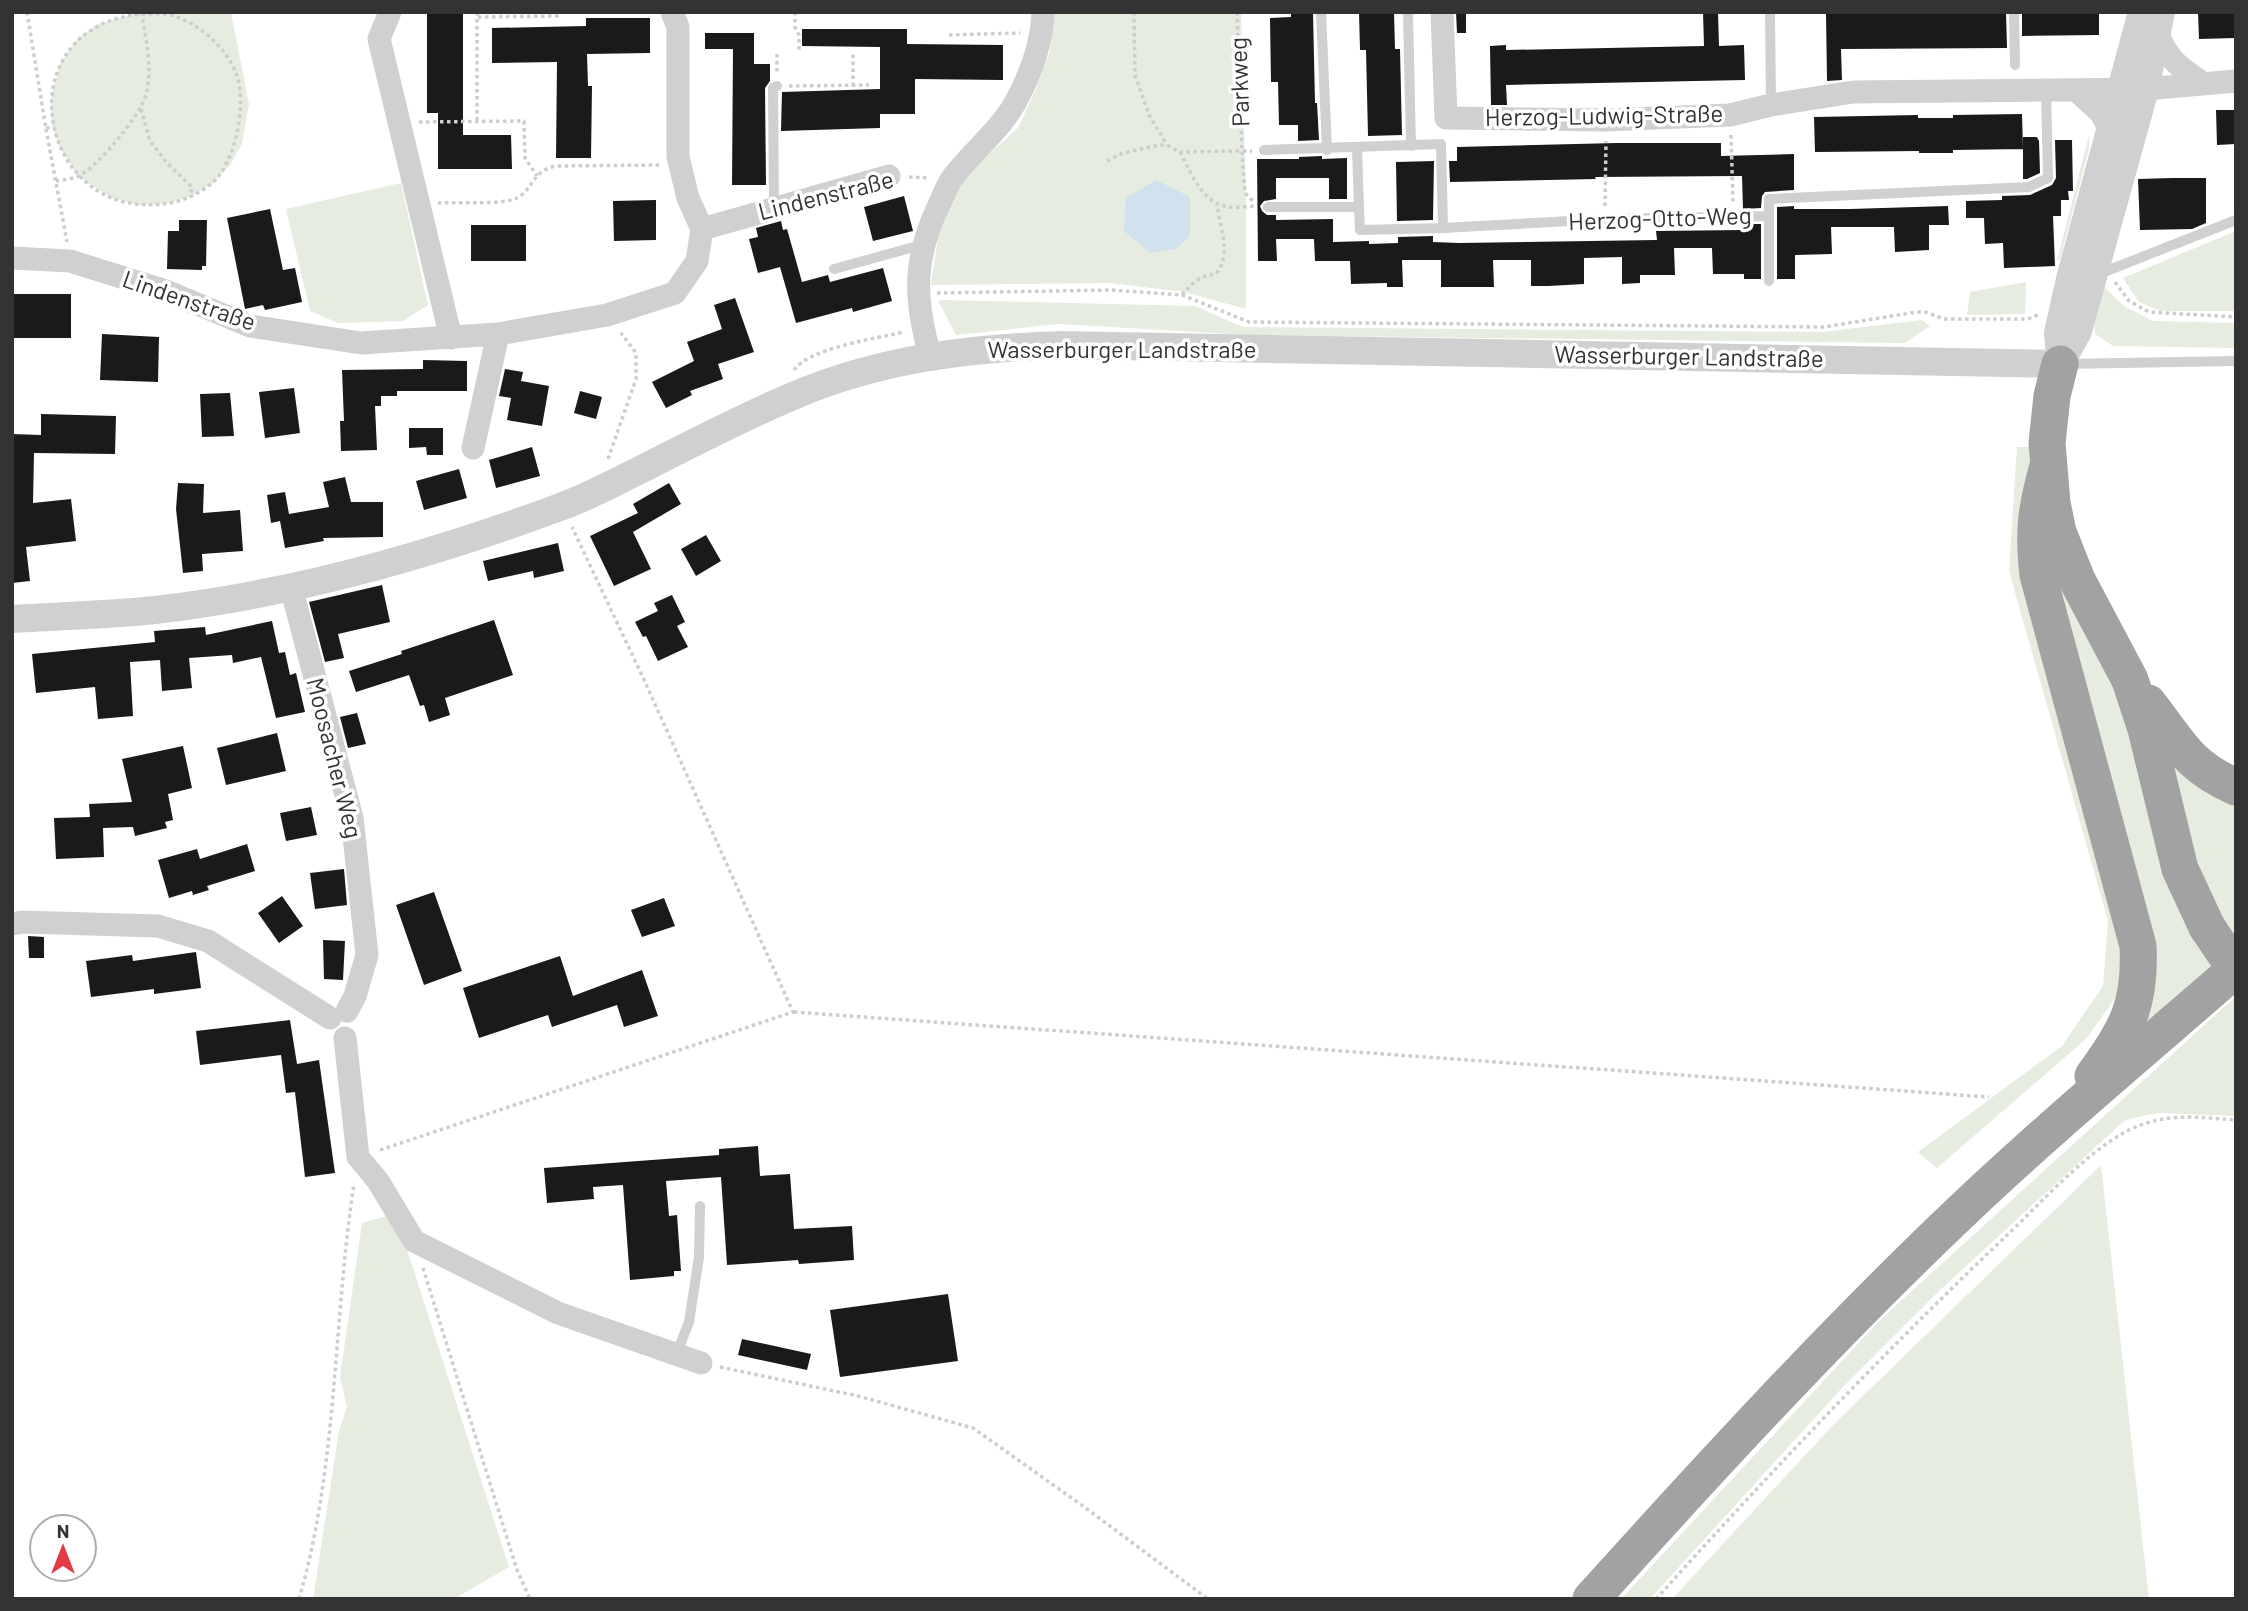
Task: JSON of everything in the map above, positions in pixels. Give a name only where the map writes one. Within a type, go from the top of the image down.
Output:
[{"type":"highway","points":[[2060,364],[2052,396],[2048,467],[2058,532],[2068,562],[2130,680],[2178,746],[2197,765],[2236,787]]},
{"type":"highway","points":[[2048,467],[2037,505],[2034,540],[2038,575],[2132,918],[2138,946],[2139,970],[2134,1008],[2122,1035],[2056,1125]]},
{"type":"highway","points":[[1591,1599],[1690,1489],[1872,1298],[2056,1125],[2236,969],[2207,928],[2180,869],[2146,729],[2130,680]]},
{"type":"street","points":[[390,12],[379,39],[451,338]]},
{"type":"street","points":[[672,12],[678,27],[679,165],[688,198],[702,229]]},
{"type":"street","points":[[1442,12],[1446,118]]},
{"type":"street","points":[[2153,19],[2172,60],[2204,84]]},
{"type":"street","points":[[2103,194],[2153,19]]},
{"type":"street","points":[[930,355],[920,321],[917,293],[927,230],[952,179],[1015,104],[1043,22]]},
{"type":"street","name":"Herzog-Ludwig-Straße","points":[[1446,118],[1606,120],[1730,115],[1771,105],[1853,92],[2077,91],[2236,81]]},
{"type":"street","points":[[2060,364],[2078,331],[2103,194],[2110,130],[2133,89]]},
{"type":"street","points":[[2077,91],[2101,113],[2110,130]]},
{"type":"street","name":"Lindenstraße","points":[[12,258],[70,261],[166,291],[250,326],[361,343],[498,334],[607,315],[675,293],[698,261],[702,229],[889,176]]},
{"type":"street","points":[[473,448],[498,334]]},
{"type":"street","name":"Wasserburger Landstraße","points":[[12,619],[154,610],[291,587],[429,553],[563,506],[794,395],[858,372],[930,355],[997,347],[1062,345],[2060,364]]},
{"type":"street","name":"Moosacher Weg","points":[[291,587],[352,818],[367,955],[355,996],[338,1014]]},
{"type":"street","points":[[12,924],[22,922],[158,926],[208,941],[338,1014],[330,1031],[337,1038],[345,1038],[358,1157],[378,1181],[414,1241],[558,1313],[701,1363]]},
{"type":"lane","points":[[1321,12],[1327,150]]},
{"type":"lane","points":[[1408,12],[1411,146]]},
{"type":"lane","points":[[1770,12],[1771,105]]},
{"type":"lane","points":[[2014,12],[2015,65]]},
{"type":"lane","points":[[774,208],[773,88],[777,86]]},
{"type":"lane","name":"Herzog-Otto-Weg","points":[[1357,149],[1360,230],[1605,219],[1769,216],[1769,199],[2029,187],[2048,178],[2046,91]]},
{"type":"lane","points":[[1443,228],[1441,144],[1446,118]]},
{"type":"lane","points":[[1264,150],[1357,149],[1441,144]]},
{"type":"lane","points":[[1268,207],[1359,207]]},
{"type":"lane","points":[[1769,216],[1769,281]]},
{"type":"lane","points":[[2107,271],[2236,220]]},
{"type":"lane","points":[[834,269],[914,247],[923,248]]},
{"type":"lane","name":"Wasserburger Landstraße","points":[[2060,364],[2236,361]]},
{"type":"lane","points":[[676,1354],[689,1322],[699,1257],[700,1206]]},
{"type":"path","points":[[27,12],[70,261]]},
{"type":"path","points":[[477,122],[478,15],[557,16],[561,12]]},
{"type":"path","points":[[795,12],[799,53]]},
{"type":"path","points":[[1108,161],[1137,149],[1167,145],[1149,115],[1135,75],[1134,12]]},
{"type":"path","name":"Parkweg","points":[[1217,204],[1228,207],[1258,206],[1245,192],[1237,12]]},
{"type":"path","points":[[55,181],[78,176],[114,144],[141,109],[147,93],[149,62],[142,14]]},
{"type":"path","points":[[171,15],[196,25],[225,54],[237,76],[241,103],[237,142],[213,183],[190,197],[164,204],[138,205],[110,197],[78,176],[60,148],[52,126],[51,99],[60,64],[76,39],[98,24],[123,16],[171,15]]},
{"type":"path","points":[[949,35],[1043,22]]},
{"type":"path","points":[[853,53],[853,86]]},
{"type":"path","points":[[777,54],[777,86],[869,85]]},
{"type":"path","points":[[141,109],[150,141],[167,163],[192,187],[190,197]]},
{"type":"path","points":[[1730,115],[1733,216]]},
{"type":"path","points":[[1605,219],[1606,120]]},
{"type":"path","points":[[399,122],[524,121],[526,158],[537,176]]},
{"type":"path","points":[[46,129],[52,126]]},
{"type":"path","name":"Parkweg","points":[[1167,145],[1180,152],[1242,151]]},
{"type":"path","points":[[1180,152],[1195,179],[1217,204],[1225,246],[1223,265],[1216,274],[1206,275],[1192,282],[1182,295]]},
{"type":"path","points":[[419,204],[506,201],[519,197],[543,169],[555,166],[679,165]]},
{"type":"path","name":"Lindenstraße","points":[[889,176],[952,179]]},
{"type":"path","points":[[2107,271],[2126,299],[2149,312],[2236,317]]},
{"type":"path","points":[[917,293],[1111,289],[1182,295],[1249,322],[1824,327],[1917,312],[1944,319],[2028,319],[2043,312]]},
{"type":"path","points":[[607,315],[636,353],[636,379],[604,470],[612,484]]},
{"type":"path","points":[[792,372],[797,365],[824,351],[906,332],[920,321]]},
{"type":"path","points":[[563,506],[793,1012]]},
{"type":"path","points":[[299,1599],[312,1555],[334,1388],[349,1212],[358,1157],[793,1012],[1989,1097]]},
{"type":"path","points":[[1656,1599],[1775,1468],[1919,1319],[2101,1147],[2154,1119],[2183,1116],[2236,1119]]},
{"type":"path","points":[[414,1241],[517,1570],[530,1599]]},
{"type":"path","points":[[701,1363],[858,1396],[972,1428],[1208,1599]]},
{"type":"shaded area","points":[[142,12],[231,12],[249,104],[242,144],[230,165],[213,183],[190,197],[164,204],[138,205],[110,197],[78,176],[60,148],[52,126],[51,99],[60,64],[77,39],[98,24]]},
{"type":"shaded area","points":[[1053,12],[1241,12],[1246,309],[1184,292],[1110,283],[931,285],[938,237],[962,178],[1018,128],[1036,89],[1050,51]]},
{"type":"shaded area","points":[[2089,135],[2089,149],[2060,259],[2057,261]]},
{"type":"shaded area","points":[[401,183],[428,305],[403,321],[338,323],[310,311],[286,209]]},
{"type":"shaded area","points":[[2236,231],[2236,311],[2161,311],[2139,302],[2123,278]]},
{"type":"shaded area","points":[[2026,282],[2025,314],[1967,315],[1970,292]]},
{"type":"shaded area","points":[[2102,285],[2124,306],[2153,321],[2236,323],[2236,348],[2113,346],[2095,334],[2093,310]]},
{"type":"shaded area","points":[[938,300],[1195,306],[1243,327],[1822,332],[1922,320],[1930,326],[1905,343],[1247,335],[1059,324],[956,335]]},
{"type":"shaded area","points":[[2017,447],[2033,447],[2025,531],[2130,935],[2123,987],[2086,1039],[1937,1168],[1918,1152],[2062,1046],[2103,986],[2108,921],[2009,571]]},
{"type":"shaded area","points":[[2050,571],[2100,649],[2215,972],[2131,1043],[2150,1006],[2156,971],[2150,931]]},
{"type":"shaded area","points":[[2166,746],[2236,795],[2236,939],[2190,864]]},
{"type":"shaded area","points":[[2234,998],[2236,1116],[2157,1113],[2125,1120],[1940,1290],[1841,1389],[1650,1599],[1621,1599],[1880,1320]]},
{"type":"shaded area","points":[[2101,1165],[2149,1599],[1672,1599],[1834,1424]]},
{"type":"shaded area","points":[[387,1216],[405,1243],[509,1567],[454,1599],[313,1599],[339,1431],[347,1407],[340,1377],[362,1223]]},
{"type":"water","points":[[1156,180],[1190,197],[1190,236],[1176,249],[1150,253],[1124,231],[1126,198]]},
{"type":"building","points":[[427,12],[463,12],[463,135],[511,135],[512,169],[438,169],[438,113],[427,113]]},
{"type":"building","points":[[1291,12],[1313,12],[1315,103],[1319,140],[1298,141],[1298,125],[1279,125],[1278,82],[1271,82],[1270,18],[1291,17]]},
{"type":"building","points":[[1359,12],[1394,12],[1395,49],[1400,49],[1402,135],[1368,136],[1366,50],[1360,50]]},
{"type":"building","points":[[1456,12],[1466,12],[1466,33],[1457,33]]},
{"type":"building","points":[[1703,12],[1718,12],[1719,46],[1744,45],[1745,80],[1506,85],[1507,105],[1491,105],[1490,46],[1506,45],[1506,50],[1704,46]]},
{"type":"building","points":[[2006,12],[2007,48],[1841,49],[1842,80],[1827,81],[1826,14]]},
{"type":"building","points":[[2022,12],[2099,12],[2099,35],[2022,36]]},
{"type":"building","points":[[2198,12],[2236,12],[2236,38],[2199,39]]},
{"type":"building","points":[[586,18],[650,18],[650,53],[587,54],[588,86],[592,86],[591,158],[556,158],[557,62],[492,63],[492,28],[586,26]]},
{"type":"building","points":[[802,29],[907,29],[907,44],[1003,45],[1003,80],[915,79],[915,114],[880,114],[880,128],[781,131],[782,92],[880,89],[880,47],[802,46]]},
{"type":"building","points":[[705,33],[754,33],[754,64],[770,64],[770,81],[765,88],[766,185],[732,185],[733,49],[705,49]]},
{"type":"building","points":[[2216,110],[2236,110],[2236,144],[2217,145]]},
{"type":"building","points":[[2022,114],[2023,149],[1953,150],[1953,153],[1815,152],[1814,117],[1918,115],[1918,118],[1953,118],[1953,115]]},
{"type":"building","points":[[2023,137],[2037,137],[2039,141],[2040,173],[2027,179],[2023,179]]},
{"type":"building","points":[[2055,140],[2072,140],[2073,191],[2068,191],[2069,200],[2061,200],[2061,216],[2053,216],[2055,266],[2004,268],[2003,243],[1985,244],[1984,218],[1966,218],[1966,201],[2002,200],[2002,196],[2030,195],[2052,185],[2056,178]]},
{"type":"building","points":[[1721,143],[1721,156],[1794,154],[1794,190],[1765,192],[1761,208],[1743,209],[1742,176],[1450,182],[1449,161],[1457,161],[1457,147]]},
{"type":"building","points":[[1322,156],[1322,159],[1347,158],[1347,199],[1329,199],[1329,178],[1276,178],[1276,199],[1264,201],[1260,206],[1262,211],[1267,215],[1276,215],[1276,220],[1333,219],[1333,242],[1369,241],[1369,244],[1398,243],[1398,237],[1433,236],[1433,242],[1459,243],[1657,240],[1656,231],[1743,230],[1743,224],[1761,224],[1761,279],[1744,279],[1744,274],[1713,274],[1712,248],[1674,248],[1675,275],[1640,275],[1640,283],[1622,284],[1622,257],[1584,258],[1584,284],[1549,286],[1531,286],[1531,260],[1493,260],[1494,287],[1441,287],[1441,260],[1402,260],[1403,287],[1387,287],[1387,283],[1351,284],[1350,261],[1315,261],[1314,239],[1276,239],[1277,261],[1258,261],[1257,159]]},
{"type":"building","points":[[1434,161],[1433,220],[1397,221],[1396,162]]},
{"type":"building","points":[[2206,178],[2206,223],[2192,229],[2140,230],[2138,179]]},
{"type":"building","points":[[904,196],[913,231],[873,241],[864,207]]},
{"type":"building","points":[[656,200],[656,240],[614,241],[613,201]]},
{"type":"building","points":[[1794,206],[1794,209],[1850,209],[1948,206],[1949,225],[1929,225],[1929,250],[1895,252],[1894,227],[1831,227],[1832,254],[1795,255],[1795,279],[1777,279],[1777,207]]},
{"type":"building","points":[[270,209],[283,270],[295,268],[302,302],[265,310],[263,305],[245,309],[227,218]]},
{"type":"building","points":[[179,220],[207,220],[206,266],[202,266],[202,270],[167,269],[168,231],[179,231]]},
{"type":"building","points":[[781,221],[783,230],[787,229],[802,282],[828,275],[830,282],[883,268],[892,301],[853,312],[852,308],[796,323],[780,267],[758,273],[749,239],[758,237],[756,228]]},
{"type":"building","points":[[471,225],[526,225],[526,261],[471,261]]},
{"type":"building","points":[[12,294],[71,294],[71,338],[12,338]]},
{"type":"building","points":[[735,298],[754,352],[718,364],[723,379],[690,391],[692,395],[666,408],[652,382],[694,361],[687,342],[722,329],[714,305]]},
{"type":"building","points":[[102,334],[159,337],[158,382],[100,380]]},
{"type":"building","points":[[423,360],[467,361],[467,391],[397,391],[397,396],[381,396],[381,406],[375,406],[377,450],[341,451],[340,421],[344,421],[342,370],[423,369]]},
{"type":"building","points":[[505,369],[523,372],[521,381],[549,386],[542,426],[507,420],[511,398],[499,396]]},
{"type":"building","points":[[294,388],[300,433],[265,438],[259,392]]},
{"type":"building","points":[[580,391],[602,397],[596,419],[574,413]]},
{"type":"building","points":[[230,393],[234,436],[202,437],[200,394]]},
{"type":"building","points":[[41,414],[116,416],[115,454],[34,453],[33,503],[71,499],[76,541],[26,547],[30,581],[12,583],[12,434],[41,435]]},
{"type":"building","points":[[409,428],[443,428],[443,455],[427,455],[426,447],[409,448]]},
{"type":"building","points":[[532,447],[540,476],[496,488],[489,460]]},
{"type":"building","points":[[459,469],[467,498],[424,510],[416,481]]},
{"type":"building","points":[[345,477],[351,502],[383,502],[383,537],[323,538],[324,541],[285,548],[280,521],[271,523],[267,495],[285,492],[289,514],[329,507],[323,482]]},
{"type":"building","points":[[178,483],[204,484],[203,513],[240,510],[243,551],[202,554],[203,571],[183,573],[176,509]]},
{"type":"building","points":[[669,483],[681,504],[633,532],[651,569],[614,586],[590,536],[638,513],[633,504]]},
{"type":"building","points":[[706,535],[721,561],[696,576],[681,549]]},
{"type":"building","points":[[558,543],[564,571],[534,578],[533,571],[488,581],[483,561]]},
{"type":"building","points":[[382,585],[390,622],[338,634],[344,658],[325,662],[309,602]]},
{"type":"building","points":[[672,595],[685,622],[677,626],[688,647],[658,661],[646,636],[643,637],[635,622],[658,611],[654,603]]},
{"type":"building","points":[[494,620],[513,675],[445,698],[450,715],[429,722],[409,675],[356,692],[349,671]]},
{"type":"building","points":[[272,621],[279,653],[285,652],[290,675],[296,673],[305,712],[276,718],[261,657],[233,663],[232,655],[189,658],[192,688],[162,691],[160,660],[130,662],[133,716],[98,719],[95,687],[36,693],[32,654],[155,642],[154,631],[205,627],[206,635]]},
{"type":"building","points":[[357,713],[366,744],[348,748],[340,717]]},
{"type":"building","points":[[277,733],[286,771],[226,785],[217,748]]},
{"type":"building","points":[[183,746],[192,788],[168,794],[173,820],[165,822],[167,828],[135,836],[133,827],[103,828],[104,857],[56,859],[54,818],[90,817],[89,804],[132,802],[122,759]]},
{"type":"building","points":[[311,807],[317,835],[286,841],[280,813]]},
{"type":"building","points":[[247,844],[255,871],[207,886],[209,890],[193,895],[192,891],[169,898],[158,860],[197,849],[200,859]]},
{"type":"building","points":[[344,869],[347,905],[315,909],[310,873]]},
{"type":"building","points":[[434,892],[462,971],[424,985],[396,905]]},
{"type":"building","points":[[282,896],[303,926],[279,943],[258,913]]},
{"type":"building","points":[[664,898],[675,926],[642,937],[631,910]]},
{"type":"building","points":[[28,936],[44,937],[44,958],[29,958]]},
{"type":"building","points":[[323,940],[345,941],[343,980],[324,979]]},
{"type":"building","points":[[196,952],[201,988],[154,994],[154,989],[91,997],[86,961],[132,955],[133,961]]},
{"type":"building","points":[[560,956],[573,996],[642,970],[658,1016],[624,1027],[617,1005],[552,1027],[548,1015],[479,1038],[463,988]]},
{"type":"building","points":[[290,1020],[297,1064],[319,1060],[335,1173],[305,1177],[295,1092],[286,1093],[281,1055],[200,1065],[196,1031]]},
{"type":"building","points":[[758,1146],[760,1176],[790,1174],[794,1229],[852,1226],[854,1260],[799,1264],[798,1260],[727,1265],[721,1177],[666,1181],[669,1216],[677,1215],[681,1271],[674,1271],[674,1276],[630,1280],[623,1185],[593,1187],[594,1199],[547,1203],[544,1168],[719,1155],[719,1149]]},
{"type":"building","points":[[948,1294],[958,1361],[840,1377],[830,1310]]},
{"type":"building","points":[[742,1339],[811,1354],[807,1370],[738,1355]]}]
